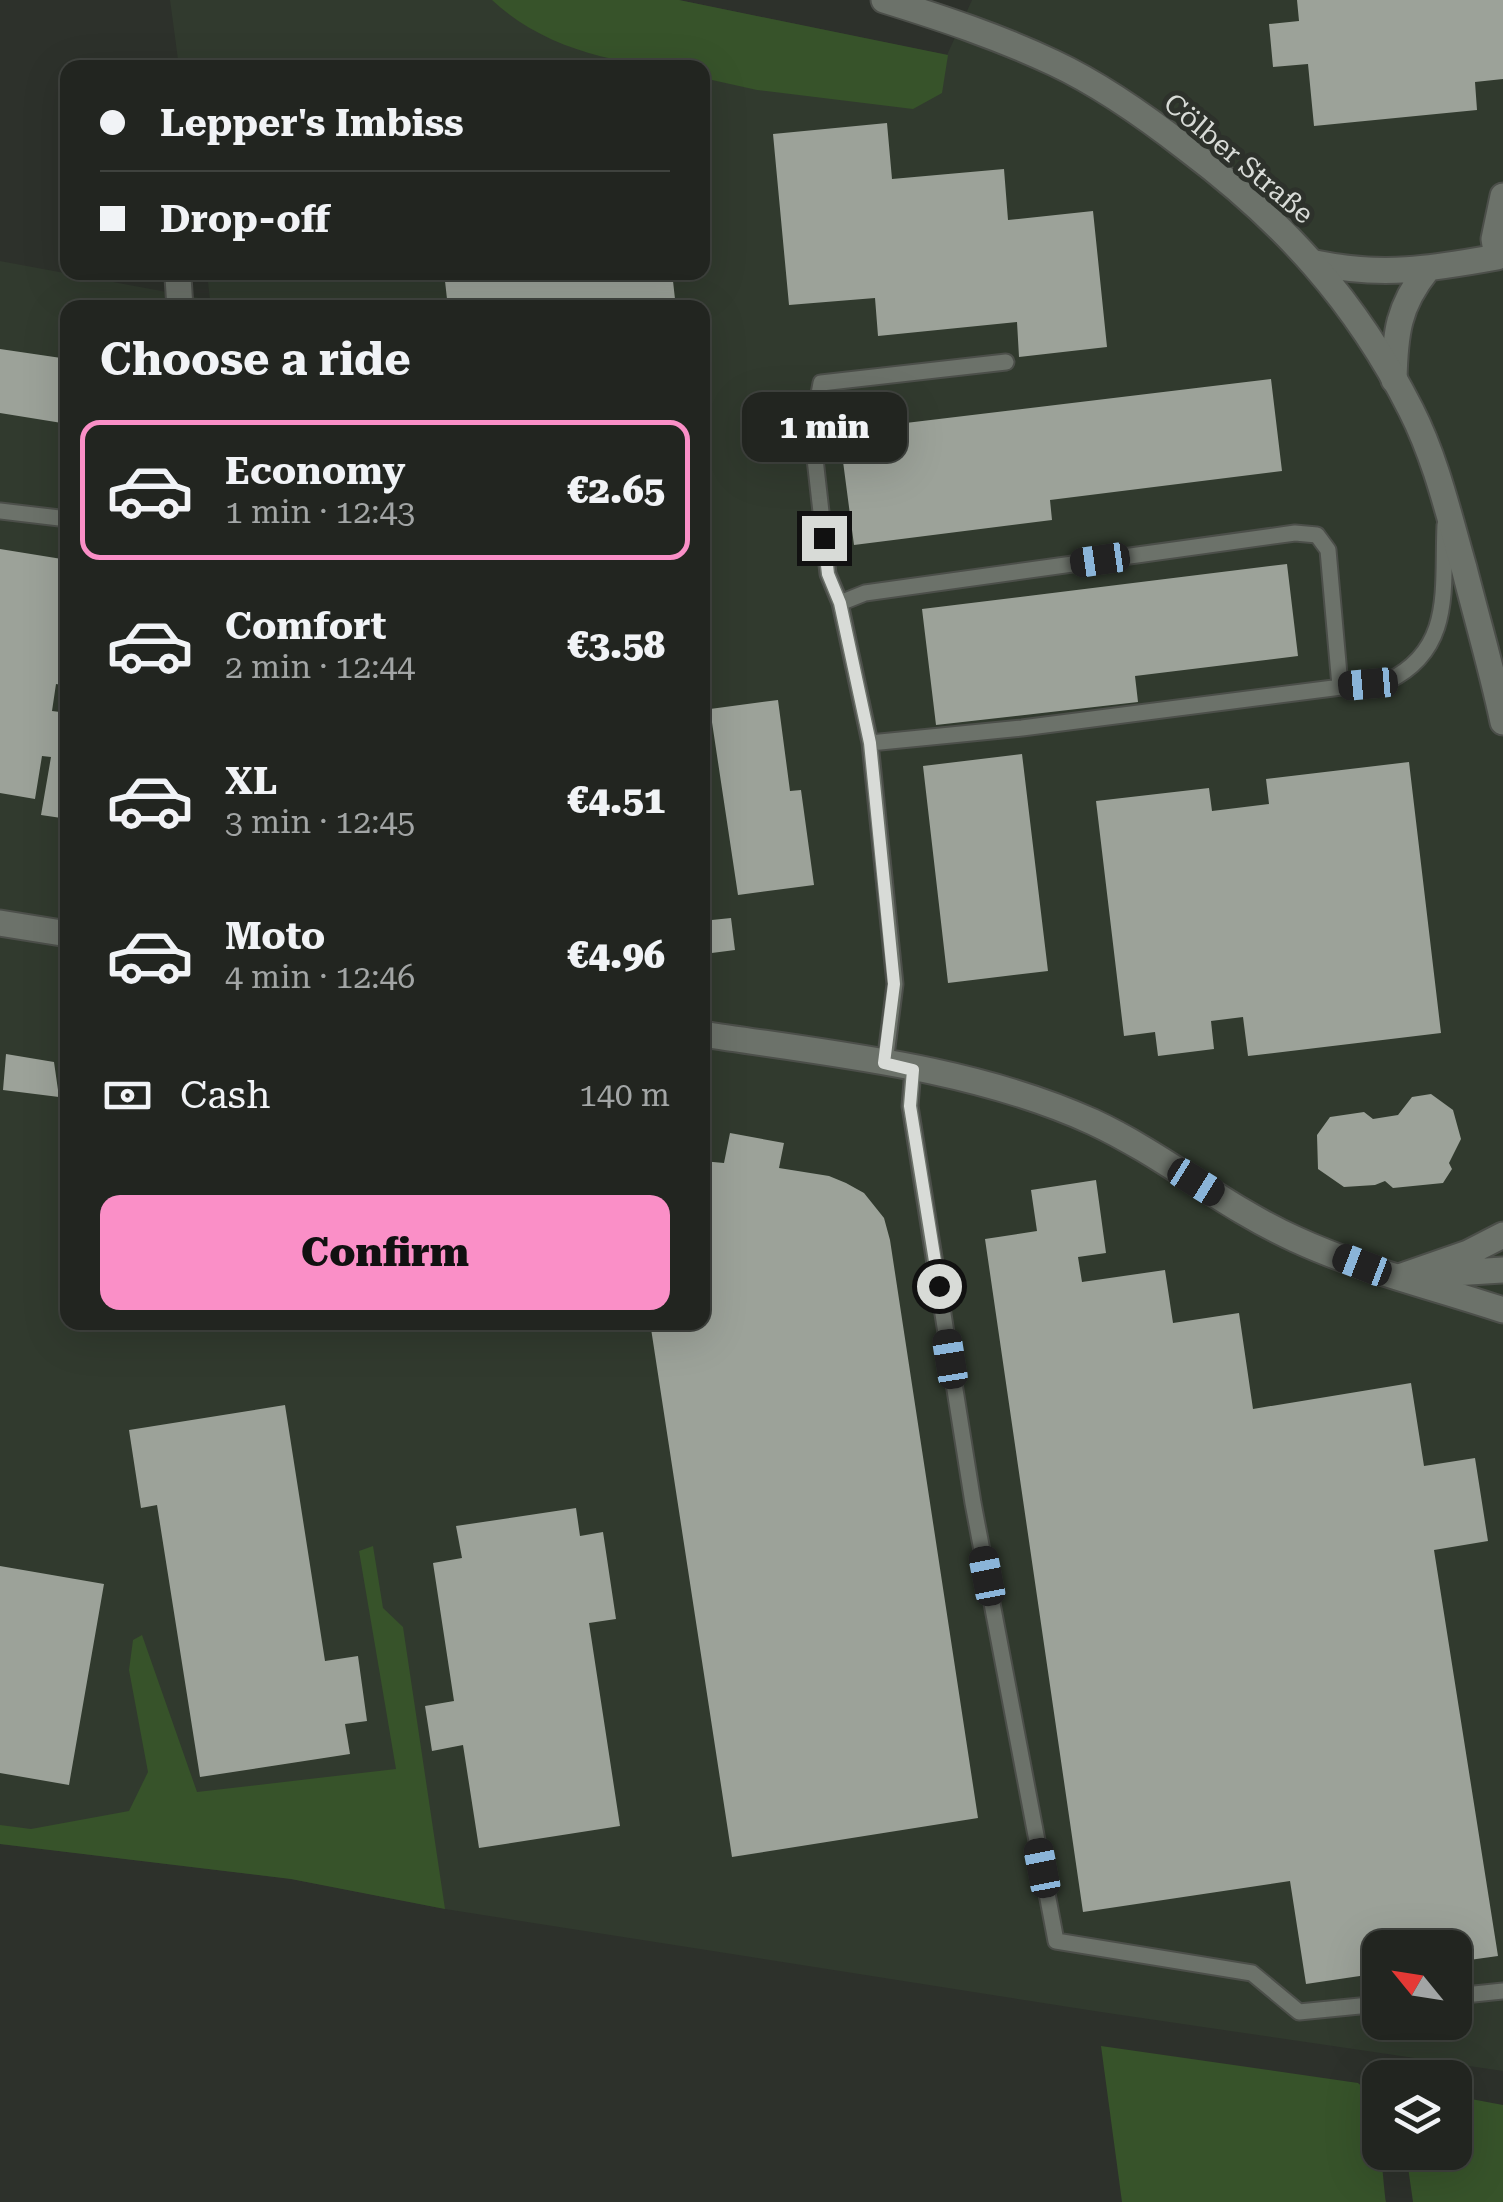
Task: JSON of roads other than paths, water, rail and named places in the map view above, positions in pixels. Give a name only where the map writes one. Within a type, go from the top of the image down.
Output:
[{"type":"street","name":"Cölber Straße","points":[[884,0],[1008,42],[1102,90],[1224,176],[1315,263],[1360,322],[1413,414],[1446,505],[1499,691],[1503,722]]},
{"type":"street","points":[[1315,263],[1359,272],[1428,270],[1500,257],[1494,239],[1503,196]]},
{"type":"street","points":[[1394,380],[1401,312],[1411,290],[1428,270]]},
{"type":"street","points":[[0,923],[60,933]]},
{"type":"street","points":[[710,1035],[884,1063],[1004,1090],[1093,1122],[1296,1240],[1503,1310]]},
{"type":"street","points":[[1402,1276],[1468,1253],[1503,1235]]},
{"type":"street","points":[[1402,1276],[1503,1270]]},
{"type":"lane","points":[[884,1063],[894,984],[870,743],[840,603],[828,574],[812,432],[821,383],[1006,362]]},
{"type":"lane","points":[[870,743],[1022,728],[1388,681],[1422,658],[1434,638],[1440,612],[1446,505]]},
{"type":"lane","points":[[0,510],[60,519]]},
{"type":"lane","points":[[840,603],[865,593],[1295,533],[1317,535],[1328,550],[1340,686]]},
{"type":"lane","points":[[913,1070],[910,1106],[973,1503],[1056,1941],[1252,1973],[1299,2012],[1362,2006]]},
{"type":"lane","points":[[1472,1994],[1503,1991]]}]
